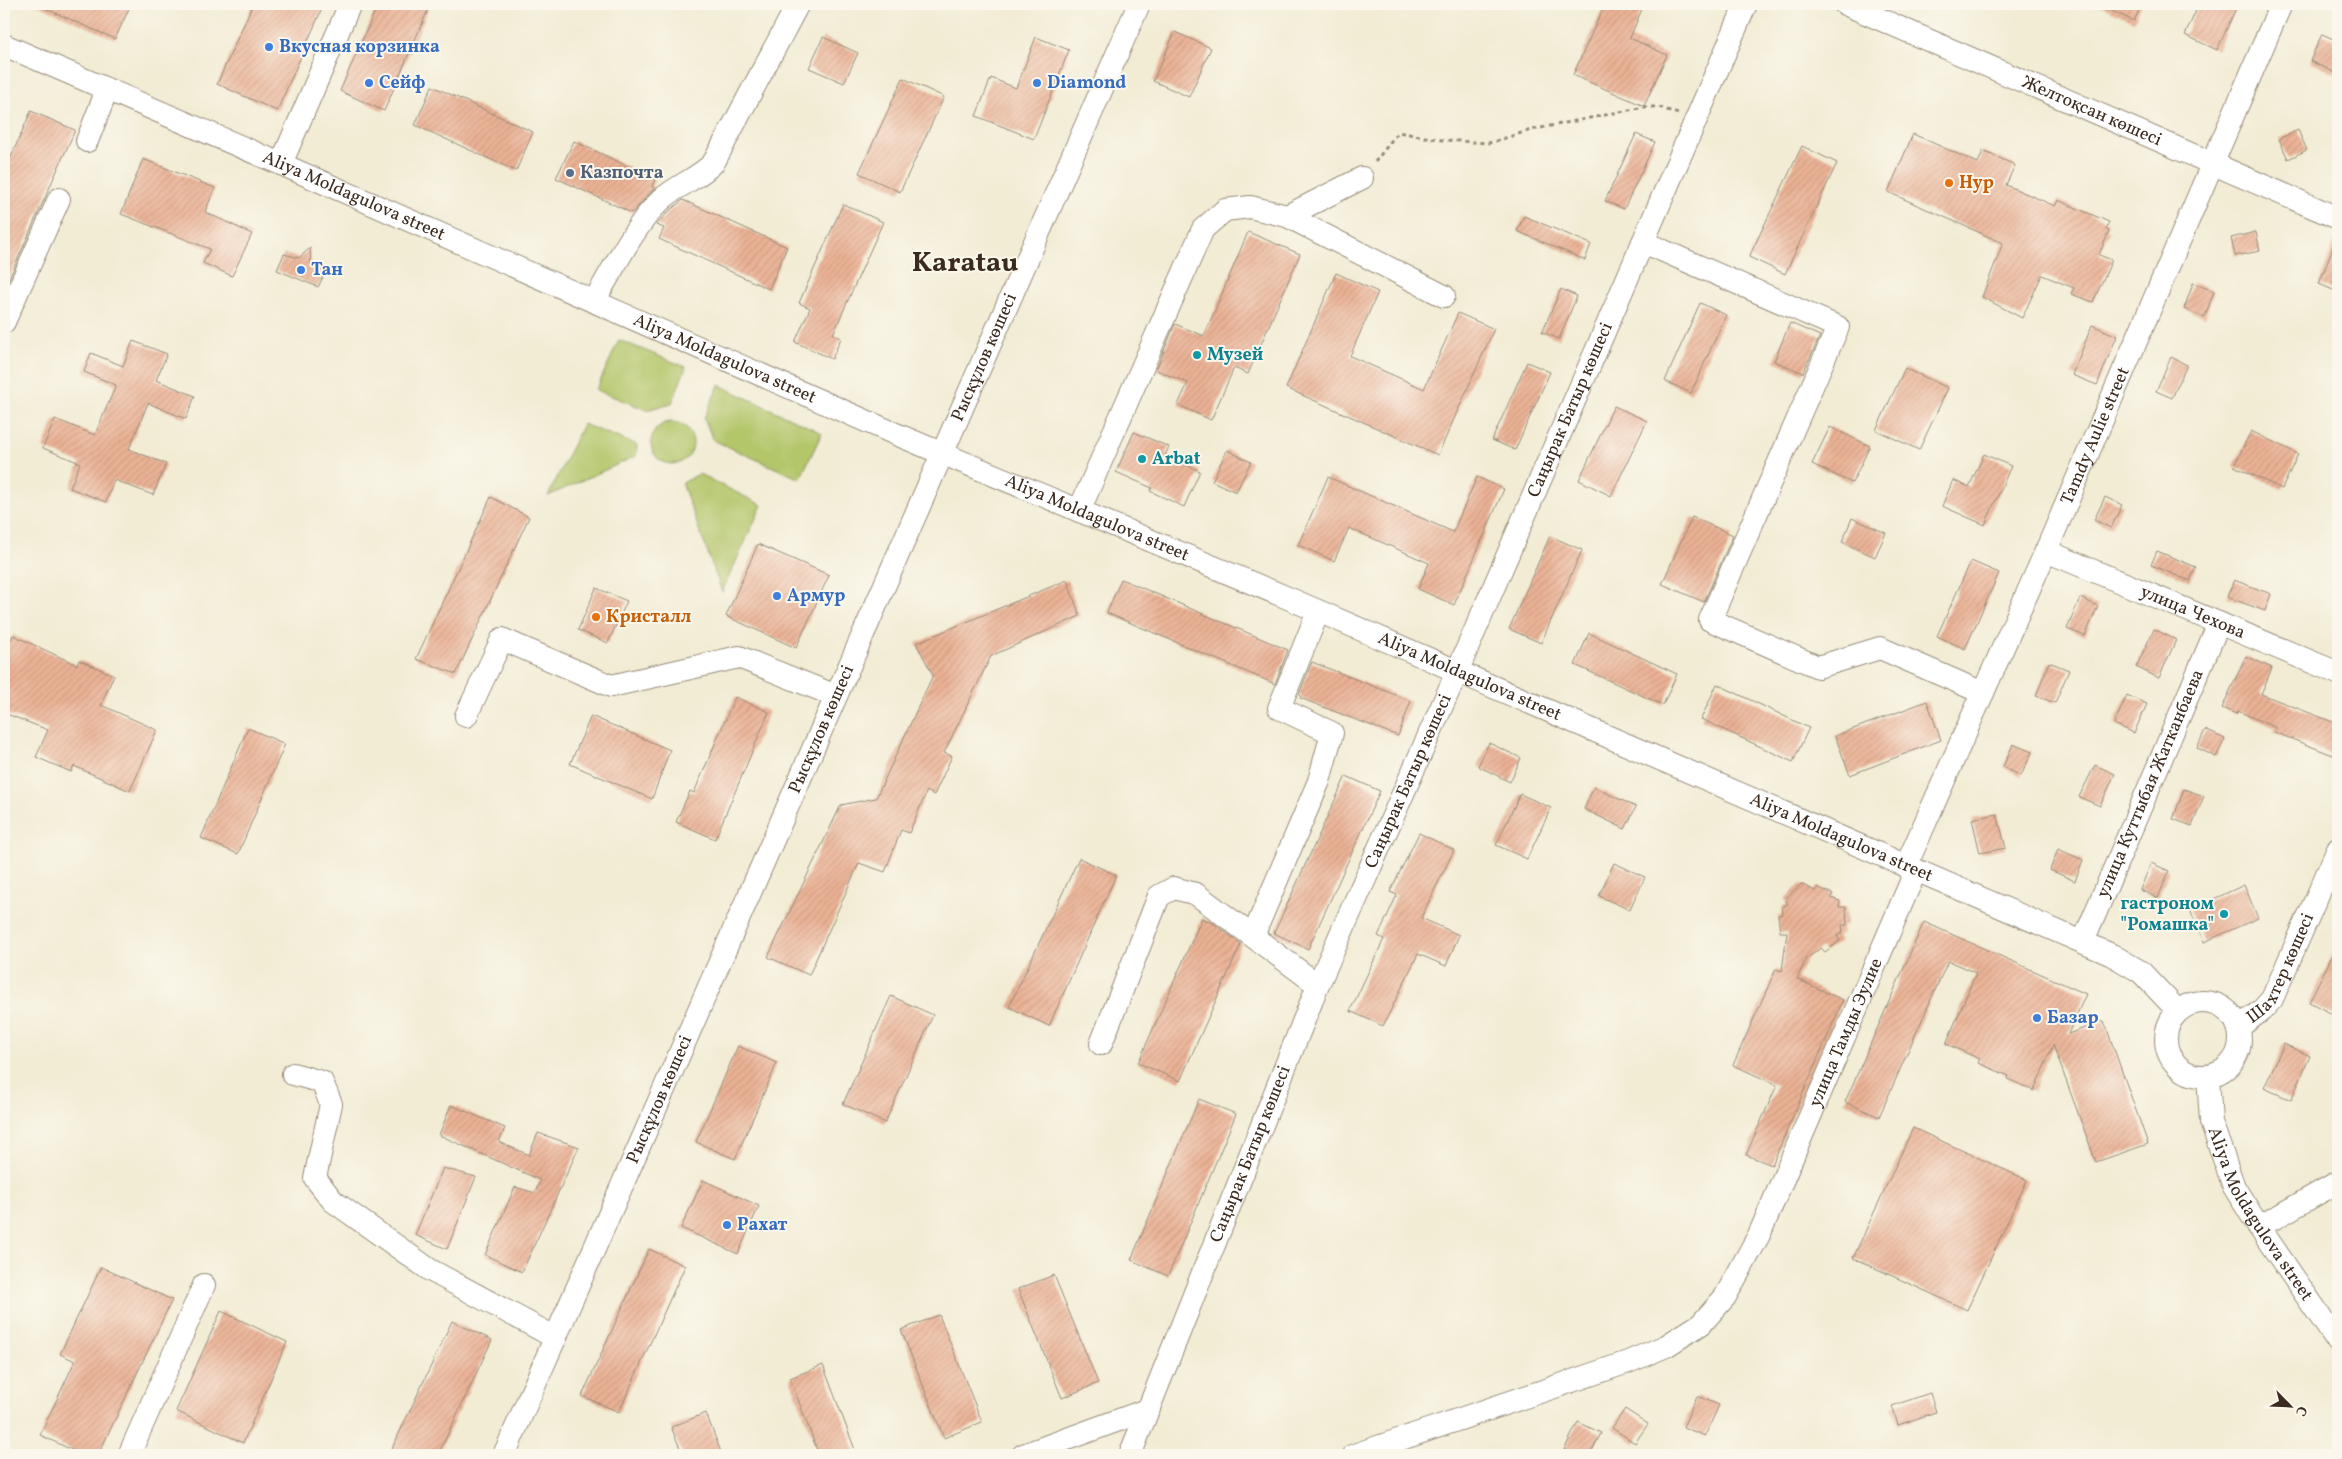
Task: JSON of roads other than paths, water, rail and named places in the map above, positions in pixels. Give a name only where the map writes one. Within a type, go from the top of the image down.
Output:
[{"type":"street","points":[[281,164],[350,4]]},
{"type":"street","points":[[594,301],[647,214],[679,185],[706,170],[714,162],[798,4]]},
{"type":"street","name":"Рысқұлов көшесі","points":[[504,1455],[1139,4]]},
{"type":"street","name":"Саңырак Батыр көшесі","points":[[1130,1455],[1318,985],[1457,672],[1746,4]]},
{"type":"street","name":"Желтоқсан көшесі","points":[[1845,4],[2338,218]]},
{"type":"street","name":"Tamdy Aulie street","points":[[1911,868],[1983,693],[2046,552],[2281,4]]},
{"type":"street","name":"Aliya Moldagulova street","points":[[4,46],[281,164],[942,453],[1318,612],[2083,942],[2112,955],[2141,972],[2178,1011]]},
{"type":"street","points":[[87,141],[107,90]]},
{"type":"street","points":[[1287,216],[1362,178]]},
{"type":"street","points":[[4,322],[59,199]]},
{"type":"street","points":[[1080,511],[1203,229],[1225,210],[1250,207],[1287,216],[1444,296]]},
{"type":"street","points":[[1643,242],[1838,327],[1710,620],[1818,666],[1880,648],[1983,693]]},
{"type":"street","name":"улица Чехова","points":[[2046,552],[2338,673]]},
{"type":"street","points":[[1253,936],[1319,782],[1332,733],[1279,708],[1318,612]]},
{"type":"street","name":"улица Куттыбая Жатканбаева","points":[[2083,942],[2219,623]]},
{"type":"street","points":[[466,716],[502,639],[611,686],[739,657],[836,696]]},
{"type":"street","name":"Шахтер көшесі","points":[[2239,1027],[2262,1010],[2272,999],[2338,850]]},
{"type":"street","name":"улица Тамды Эулие","points":[[1354,1455],[1628,1362],[1666,1346],[1701,1324],[1726,1297],[1759,1235],[1911,868]]},
{"type":"street","points":[[1101,1044],[1159,896],[1174,888],[1196,894],[1318,985]]},
{"type":"street","points":[[2205,1001],[2220,1005],[2232,1014],[2239,1027],[2240,1049],[2235,1059],[2218,1073],[2208,1076],[2194,1075],[2182,1070],[2172,1060],[2166,1048],[2166,1034],[2170,1022],[2178,1011],[2190,1003],[2205,1001]]},
{"type":"street","points":[[292,1074],[322,1082],[331,1104],[315,1178],[333,1201],[430,1270],[556,1338]]},
{"type":"street","name":"Aliya Moldagulova street","points":[[2208,1076],[2211,1122],[2234,1187],[2259,1227],[2338,1342]]},
{"type":"street","points":[[2259,1227],[2338,1182]]},
{"type":"street","points":[[129,1455],[204,1285]]},
{"type":"street","points":[[1023,1455],[1149,1409]]},
{"type":"place","name":"Вкусная корзинка","points":[[269,47]]},
{"type":"place","name":"Сейф","points":[[369,83]]},
{"type":"place","name":"Diamond","points":[[1037,83]]},
{"type":"place","name":"Казпочта","points":[[570,173]]},
{"type":"place","name":"Нур","points":[[1949,183]]},
{"type":"place","name":"Тан","points":[[301,270]]},
{"type":"place","name":"Музей","points":[[1197,355]]},
{"type":"place","name":"Arbat","points":[[1142,459]]},
{"type":"place","name":"Армур","points":[[777,596]]},
{"type":"place","name":"Кристалл","points":[[596,617]]},
{"type":"place","name":"гастроном \"Ромашка\"","points":[[2224,914]]},
{"type":"place","name":"Базар","points":[[2037,1018]]},
{"type":"place","name":"Рахат","points":[[727,1225]]},
{"type":"district","name":"Karatau","points":[[965,263]]}]
